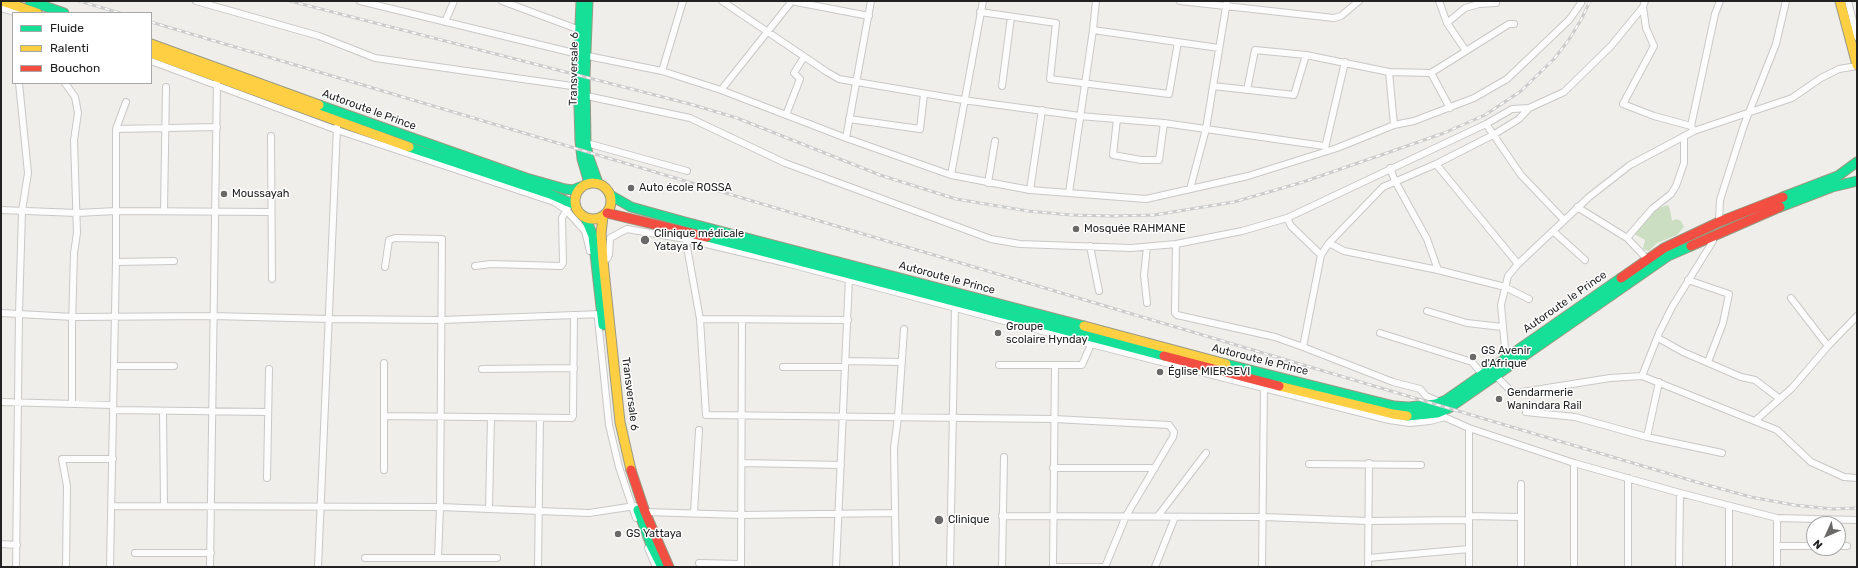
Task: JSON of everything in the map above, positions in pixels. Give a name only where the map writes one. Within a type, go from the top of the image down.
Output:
[{"type":"main road","points":[[2,1],[34,12]]},
{"type":"main road","name":"Transversale 6","points":[[581,1],[580,30],[582,55]]},
{"type":"main road","name":"Transversale 6","points":[[588,1],[582,55],[581,92],[583,142],[588,154],[593,183]]},
{"type":"main road","points":[[1840,1],[1857,66]]},
{"type":"main road","points":[[24,9],[54,12]]},
{"type":"main road","name":"Autoroute le Prince","points":[[152,44],[388,130],[526,178],[565,189],[573,190],[580,187]]},
{"type":"main road","name":"Autoroute le Prince","points":[[152,54],[217,81],[338,126],[550,194],[570,206]]},
{"type":"main road","name":"Autoroute le Prince","points":[[610,195],[631,207],[685,222],[1379,402],[1409,407],[1436,404],[1440,402],[1483,375],[1664,248],[1719,222],[1838,176],[1857,162]]},
{"type":"main road","name":"Autoroute le Prince","points":[[605,214],[1092,341],[1393,414],[1409,416],[1441,415],[1668,256],[1772,210],[1832,187],[1857,181]]},
{"type":"main road","points":[[593,183],[605,188],[610,195],[610,207],[605,214],[594,219],[586,219],[570,206],[576,192],[580,187],[593,183]]},
{"type":"main road","name":"Transversale 6","points":[[605,214],[601,234],[600,314],[615,422],[634,507],[662,567]]},
{"type":"main road","name":"Transversale 6","points":[[586,219],[588,231],[600,261],[620,422],[630,468],[645,512],[669,567]]},
{"type":"street","points":[[196,1],[319,36],[375,58],[581,92],[690,118],[784,163],[991,239],[1020,244],[1147,247],[1176,244],[1242,231],[1287,218],[1390,168],[1486,124],[1512,109],[1529,108],[1564,92],[1611,46],[1644,4]]},
{"type":"street","points":[[360,1],[582,55],[662,71],[721,90],[846,138],[951,174],[988,183],[1030,190],[1146,199],[1248,176],[1394,125],[1414,121],[1474,98],[1507,79],[1570,20],[1581,3]]},
{"type":"street","points":[[389,8],[392,1]]},
{"type":"street","points":[[445,22],[454,1]]},
{"type":"street","points":[[502,1],[580,30]]},
{"type":"street","points":[[662,71],[683,1]]},
{"type":"street","points":[[722,1],[839,79],[963,100],[1080,116],[1164,123],[1325,148]]},
{"type":"street","points":[[721,90],[767,30],[792,1],[869,16]]},
{"type":"street","points":[[846,138],[871,1]]},
{"type":"street","points":[[951,174],[963,100],[983,1]]},
{"type":"street","points":[[1069,193],[1096,1]]},
{"type":"street","points":[[1180,1],[1226,4],[1334,18],[1341,16],[1359,1]]},
{"type":"street","points":[[1439,1],[1446,23],[1466,51]]},
{"type":"street","points":[[1692,128],[1714,14],[1720,1]]},
{"type":"street","points":[[1719,222],[1720,200],[1749,113],[1776,44],[1786,1]]},
{"type":"street","points":[[1848,1],[1857,37]]},
{"type":"street","points":[[1446,23],[1465,8],[1479,4],[1496,3]]},
{"type":"street","points":[[1190,189],[1206,130],[1226,4]]},
{"type":"street","points":[[1644,4],[1646,28],[1654,46],[1623,104],[1692,128]]},
{"type":"street","points":[[1,8],[24,9]]},
{"type":"street","points":[[980,12],[1056,23],[1049,78],[1084,84],[1169,94],[1178,42]]},
{"type":"street","points":[[1002,86],[1011,17]]},
{"type":"street","points":[[1247,90],[1255,50],[1306,55],[1389,72],[1431,73],[1509,24],[1514,24]]},
{"type":"street","points":[[1093,30],[1219,48]]},
{"type":"street","points":[[1213,86],[1294,95],[1306,55]]},
{"type":"street","points":[[786,115],[800,79],[794,73],[804,57]]},
{"type":"street","points":[[152,61],[217,81],[210,567]]},
{"type":"street","points":[[1325,148],[1346,62]]},
{"type":"street","points":[[1506,359],[1501,305],[1508,276],[1518,264],[1553,232],[1578,206],[1630,165],[1684,136],[1692,128],[1749,113],[1792,98],[1821,78],[1839,68],[1857,66]]},
{"type":"street","points":[[1389,72],[1394,125]]},
{"type":"street","points":[[1431,73],[1450,108]]},
{"type":"street","points":[[16,567],[19,313],[22,211],[28,173],[19,84]]},
{"type":"street","points":[[66,84],[75,97],[78,113],[74,140],[77,233],[74,253],[72,403]]},
{"type":"street","points":[[164,211],[164,127],[166,87]]},
{"type":"street","points":[[849,119],[920,129],[924,94]]},
{"type":"street","points":[[110,567],[116,262],[116,129],[126,102]]},
{"type":"street","points":[[1303,347],[1322,255],[1329,243],[1383,187],[1436,164],[1493,135],[1519,119],[1529,108]]},
{"type":"street","points":[[1030,190],[1042,110]]},
{"type":"street","points":[[1117,119],[1113,155],[1141,160],[1159,160],[1164,123]]},
{"type":"street","points":[[1486,124],[1521,175],[1564,219]]},
{"type":"street","points":[[318,567],[319,507],[330,319],[338,126]]},
{"type":"street","points":[[116,129],[217,127]]},
{"type":"street","points":[[271,136],[272,278]]},
{"type":"street","points":[[1627,238],[1652,209],[1671,194],[1676,186],[1684,163],[1684,136]]},
{"type":"street","points":[[988,183],[995,141]]},
{"type":"street","points":[[583,142],[687,171]]},
{"type":"street","points":[[1436,164],[1518,264]]},
{"type":"street","points":[[1390,168],[1395,181],[1427,239],[1438,270]]},
{"type":"street","points":[[1,313],[19,313],[73,318],[213,316],[441,320],[600,314],[588,231],[570,206],[562,218],[563,263],[561,266],[491,264],[475,266]]},
{"type":"street","points":[[1578,206],[1627,238],[1647,259]]},
{"type":"street","points":[[1,210],[77,213],[116,211],[215,213],[271,212]]},
{"type":"street","points":[[1287,218],[1291,226],[1322,255]]},
{"type":"street","points":[[600,261],[609,255],[610,238],[627,229],[685,235],[700,319],[706,415],[1054,419],[1169,425],[1174,432],[1172,437],[1156,468],[1126,516],[1105,567],[1053,567],[1053,516],[1054,468],[1054,419],[1055,366]]},
{"type":"street","points":[[1553,232],[1585,260]]},
{"type":"street","points":[[1642,376],[1672,307],[1713,240],[1712,237]]},
{"type":"street","points":[[386,267],[389,240],[395,238],[442,239],[440,507],[438,558]]},
{"type":"street","points":[[1329,243],[1344,250],[1438,270],[1505,287],[1528,299]]},
{"type":"street","points":[[1176,244],[1175,313],[1177,315],[1275,338],[1303,347],[1393,382],[1420,389],[1426,396],[1440,402]]},
{"type":"street","points":[[1090,246],[1099,291]]},
{"type":"street","points":[[1147,247],[1144,275],[1147,303]]},
{"type":"street","points":[[116,262],[174,261]]},
{"type":"street","points":[[836,567],[849,277]]},
{"type":"street","points":[[1688,280],[1729,294],[1723,323],[1708,362]]},
{"type":"street","points":[[1792,298],[1828,346]]},
{"type":"street","points":[[950,567],[955,305]]},
{"type":"street","points":[[1428,311],[1467,323],[1502,327]]},
{"type":"street","points":[[384,416],[573,417],[574,314]]},
{"type":"street","points":[[1756,420],[1780,400],[1857,316]]},
{"type":"street","points":[[700,319],[848,320]]},
{"type":"street","points":[[699,563],[741,566],[742,320]]},
{"type":"street","points":[[896,567],[894,448],[898,417],[904,329]]},
{"type":"street","points":[[1380,333],[1472,362],[1483,375]]},
{"type":"street","points":[[1658,338],[1683,352],[1741,377],[1755,380],[1780,400]]},
{"type":"street","points":[[999,365],[1082,365],[1092,341],[1264,388],[1389,420],[1410,423],[1430,422],[1441,415],[1469,428],[1574,463],[1680,493],[1777,518],[1857,520]]},
{"type":"street","points":[[783,367],[902,362]]},
{"type":"street","points":[[384,363],[384,470]]},
{"type":"street","points":[[114,366],[174,366]]},
{"type":"street","points":[[482,369],[574,368]]},
{"type":"street","points":[[267,478],[267,412],[269,369]]},
{"type":"street","points":[[1497,377],[1510,390],[1516,393],[1610,378],[1642,376],[1756,420],[1777,430],[1811,462],[1844,477],[1857,478]]},
{"type":"street","points":[[1647,437],[1659,382]]},
{"type":"street","points":[[1262,567],[1264,388]]},
{"type":"street","points":[[1,402],[72,403],[163,412],[267,412]]},
{"type":"street","points":[[163,412],[164,506]]},
{"type":"street","points":[[1526,412],[1575,417],[1647,437],[1722,454]]},
{"type":"street","points":[[489,509],[491,417]]},
{"type":"street","points":[[538,567],[540,418]]},
{"type":"street","points":[[1469,428],[1469,567]]},
{"type":"street","points":[[694,513],[699,430]]},
{"type":"street","points":[[1158,516],[1206,453]]},
{"type":"street","points":[[1002,567],[1004,456]]},
{"type":"street","points":[[66,567],[67,486],[62,459],[113,459]]},
{"type":"street","points":[[1574,463],[1574,567]]},
{"type":"street","points":[[742,464],[841,465]]},
{"type":"street","points":[[1309,464],[1421,465]]},
{"type":"street","points":[[1368,567],[1369,464]]},
{"type":"street","points":[[1054,468],[1156,468]]},
{"type":"street","points":[[1628,478],[1628,567]]},
{"type":"street","points":[[1521,567],[1522,484]]},
{"type":"street","points":[[1679,567],[1680,493]]},
{"type":"street","points":[[112,506],[440,507],[589,513],[634,507],[656,567]]},
{"type":"street","points":[[1729,506],[1729,567]]},
{"type":"street","points":[[645,512],[742,515],[895,512]]},
{"type":"street","points":[[1002,516],[1263,517],[1368,521],[1521,517]]},
{"type":"street","points":[[1156,567],[1175,517]]},
{"type":"street","points":[[1777,518],[1777,567]]},
{"type":"street","points":[[1,544],[17,545]]},
{"type":"street","points":[[1777,546],[1806,546]]},
{"type":"street","points":[[1368,558],[1469,549]]},
{"type":"street","points":[[134,553],[211,553]]},
{"type":"street","points":[[365,558],[497,558]]},
{"type":"green space","points":[[1668,205],[1672,221],[1676,219],[1681,221],[1684,227],[1677,235],[1657,243],[1649,251],[1643,249],[1645,240],[1634,234],[1645,219],[1659,208]]},
{"type":"railway","points":[[79,1],[117,12]]},
{"type":"railway","points":[[290,1],[690,104],[737,118],[880,175],[956,199],[1028,211],[1071,215],[1113,216],[1154,215],[1234,202],[1303,182],[1384,154],[1444,133],[1485,115],[1521,91],[1554,59],[1568,41],[1581,20],[1590,1]]},
{"type":"railway","points":[[152,22],[1700,483],[1751,497],[1794,505],[1833,509],[1857,508]]},
{"type":"traffic: fast","points":[[30,1],[61,12]]},
{"type":"traffic: fast","points":[[581,1],[578,74],[580,141],[582,159],[589,183]]},
{"type":"traffic: fast","points":[[588,1],[585,76],[586,143],[588,155],[598,183]]},
{"type":"traffic: fast","points":[[319,105],[526,178],[565,189],[573,190],[580,187]]},
{"type":"traffic: fast","points":[[409,147],[550,194],[575,205]]},
{"type":"traffic: fast","points":[[1783,197],[1838,176],[1857,162]]},
{"type":"traffic: fast","points":[[1780,207],[1832,187],[1857,181]]},
{"type":"traffic: fast","points":[[610,195],[631,207],[685,222],[1084,326]]},
{"type":"traffic: fast","points":[[586,219],[593,236],[603,325]]},
{"type":"traffic: fast","points":[[707,237],[1164,356]]},
{"type":"traffic: fast","points":[[1407,416],[1437,413],[1449,408],[1668,256],[1691,246]]},
{"type":"traffic: fast","points":[[1226,364],[1394,406],[1409,407],[1436,404],[1446,400],[1621,278]]},
{"type":"traffic: fast","points":[[638,510],[651,545],[662,567]]},
{"type":"traffic: slow","points":[[2,1],[34,12]]},
{"type":"traffic: slow","points":[[1840,1],[1857,65]]},
{"type":"traffic: slow","points":[[152,44],[319,105]]},
{"type":"traffic: slow","points":[[152,53],[409,147]]},
{"type":"traffic: slow","points":[[597,183],[606,188],[610,194],[611,201],[610,208],[606,214],[597,219],[589,219],[580,214],[576,208],[575,197],[580,188],[586,184],[597,183]]},
{"type":"traffic: slow","points":[[603,216],[601,234],[603,261],[620,422],[631,470]]},
{"type":"traffic: slow","points":[[1084,326],[1226,364]]},
{"type":"traffic: slow","points":[[1279,386],[1393,414],[1407,416]]},
{"type":"traffic: jam","points":[[1621,278],[1664,248],[1719,222],[1783,197]]},
{"type":"traffic: jam","points":[[1691,246],[1780,207]]},
{"type":"traffic: jam","points":[[607,213],[707,237]]},
{"type":"traffic: jam","points":[[1164,356],[1279,386]]},
{"type":"traffic: jam","points":[[631,470],[645,512],[669,567]]},
{"type":"place","name":"Auto école ROSSA","points":[[631,188]]},
{"type":"place","name":"Moussayah","points":[[224,194]]},
{"type":"place","name":"Mosquée RAHMANE","points":[[1076,229]]},
{"type":"place","name":"Clinique médicale Yataya T6","points":[[645,240]]},
{"type":"place","name":"Groupe scolaire Hynday","points":[[998,333]]},
{"type":"place","name":"GS Avenir d'Afrique","points":[[1473,357]]},
{"type":"place","name":"Église MIERSEVI","points":[[1160,372]]},
{"type":"place","name":"Gendarmerie Wanindara Rail","points":[[1499,399]]},
{"type":"place","name":"Clinique","points":[[939,520]]},
{"type":"place","name":"GS Yattaya","points":[[618,534]]}]
